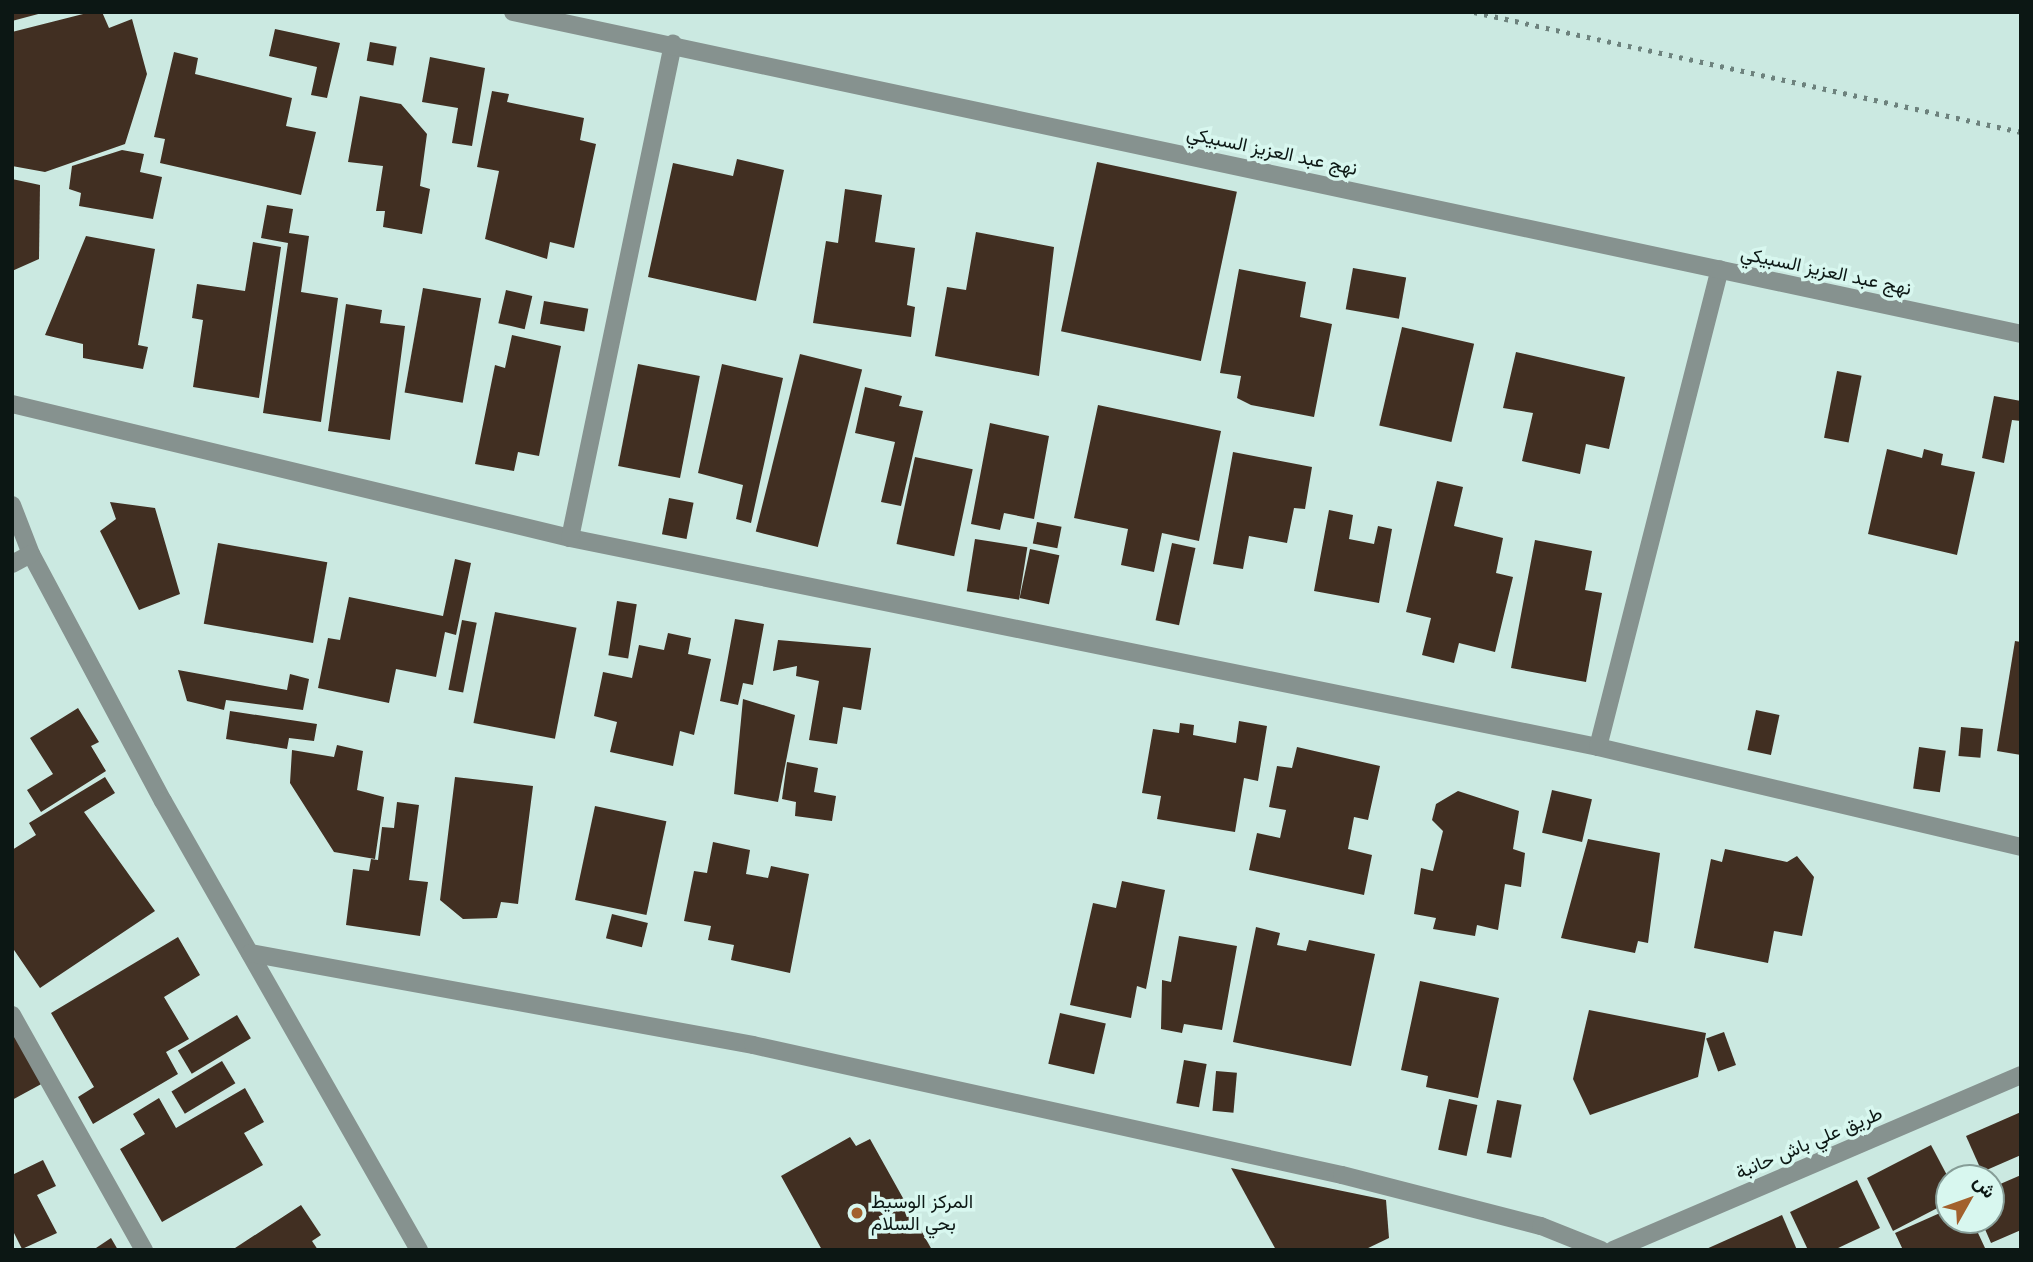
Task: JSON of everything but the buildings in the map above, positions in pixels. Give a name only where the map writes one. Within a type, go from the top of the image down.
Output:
[{"type":"street","name":"نهج عبد العزيز السبيكي","points":[[513,12],[673,44],[2021,334]]},
{"type":"street","points":[[570,538],[673,44]]},
{"type":"street","points":[[1598,747],[1720,269]]},
{"type":"street","points":[[12,404],[570,538],[1598,747],[2021,847]]},
{"type":"street","points":[[12,505],[31,554],[250,953],[419,1250]]},
{"type":"street","points":[[12,564],[31,554]]},
{"type":"street","points":[[250,953],[753,1045],[1342,1175],[1541,1226],[1601,1250]]},
{"type":"street","points":[[12,1015],[145,1250]]},
{"type":"street","name":"طريق علي باش حانبة","points":[[1613,1250],[2021,1075]]},
{"type":"railway","points":[[1474,12],[2021,132]]},
{"type":"place","name":"المركز الوسيط بحي السلام","points":[[857,1213]]}]
